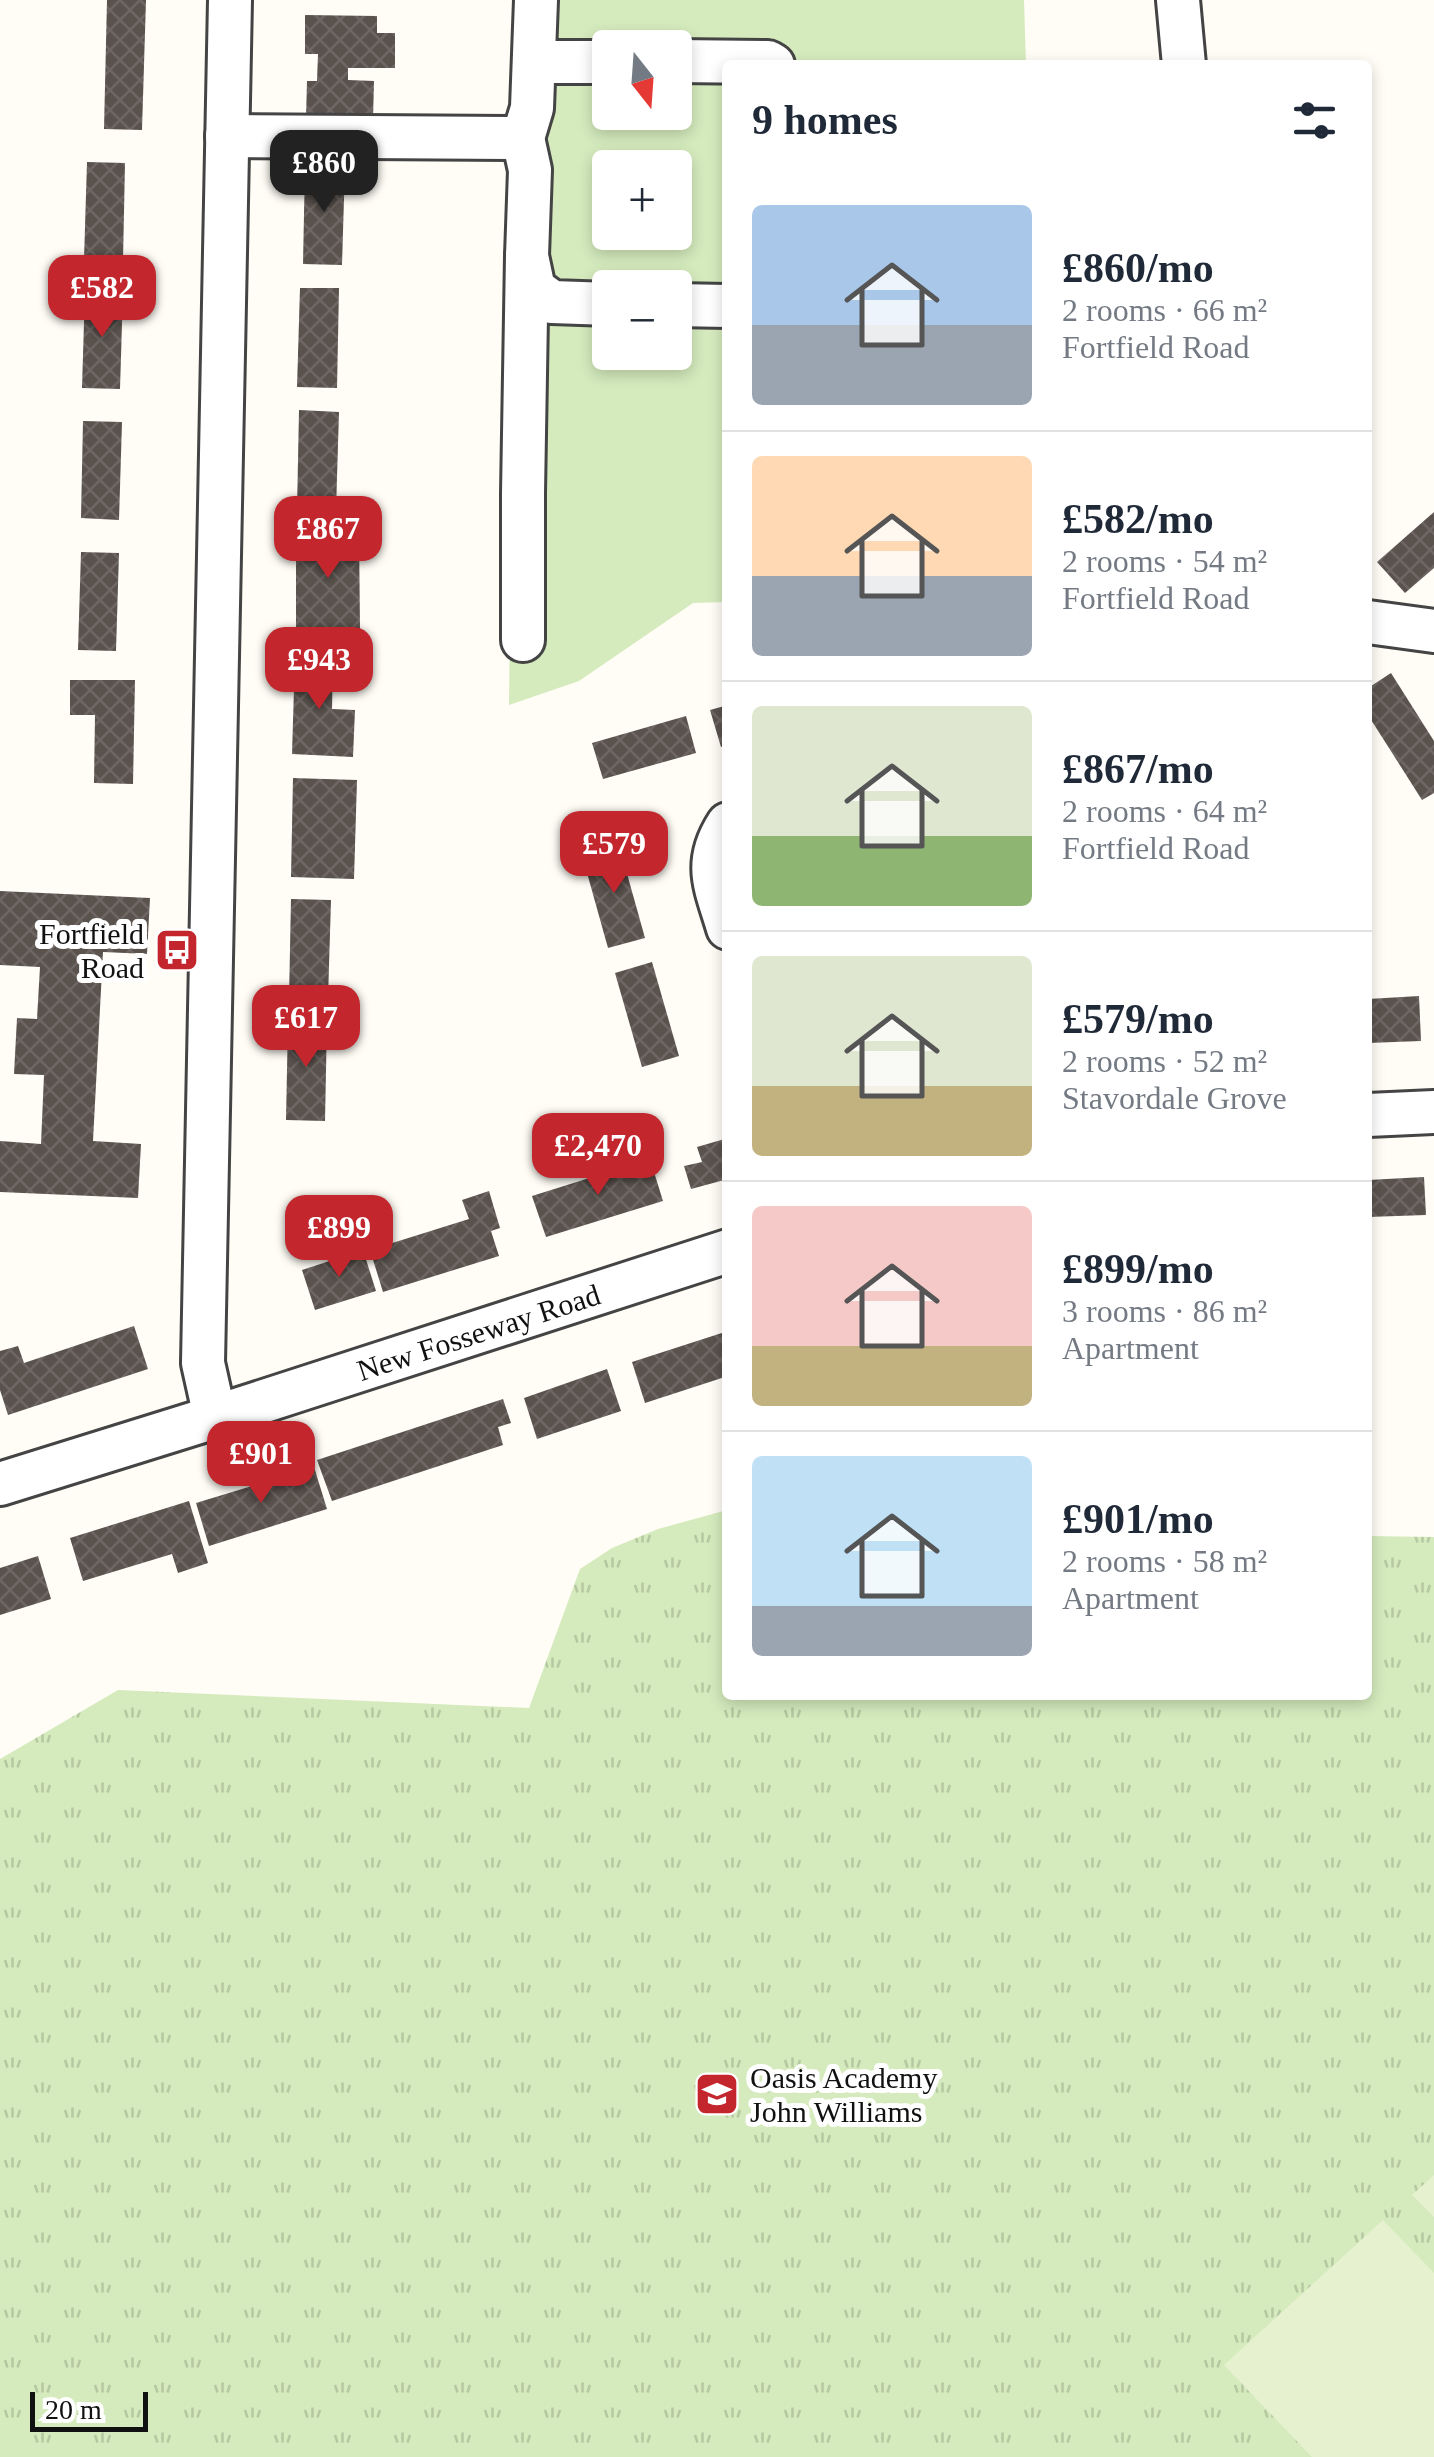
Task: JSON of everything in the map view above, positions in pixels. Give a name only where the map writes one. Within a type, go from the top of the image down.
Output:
[{"type":"street","points":[[215,1417],[202,1362],[230,0]]},
{"type":"street","points":[[524,640],[530,170],[523,138],[532,108],[536,0]]},
{"type":"street","points":[[1178,0],[1184,60]]},
{"type":"street","points":[[692,61],[722,62]]},
{"type":"street","points":[[534,62],[592,62]]},
{"type":"street","points":[[227,136],[523,138]]},
{"type":"street","points":[[527,256],[534,289],[552,302],[592,303]]},
{"type":"street","points":[[692,305],[722,306]]},
{"type":"street","points":[[1372,623],[1434,632]]},
{"type":"street","points":[[722,834],[711,870],[722,908]]},
{"type":"street","points":[[1372,1115],[1434,1112]]},
{"type":"street","name":"New Fosseway Road","points":[[0,1484],[722,1253]]},
{"type":"green space","points":[[516,0],[1024,0],[1026,60],[722,60],[722,602],[693,603],[579,681],[509,705]]},
{"type":"green space","name":"Oasis Academy John Williams","points":[[722,1511],[722,1700],[1372,1700],[1372,1536],[1434,1537],[1434,2457],[0,2457],[0,1759],[118,1690],[529,1708],[580,1569],[612,1548],[658,1529]]},
{"type":"green space","points":[[1434,2175],[1434,2217],[1412,2195]]},
{"type":"green space","points":[[1383,2220],[1434,2273],[1434,2457],[1312,2457],[1224,2365]]},
{"type":"building","points":[[107,0],[146,0],[142,130],[104,129]]},
{"type":"building","points":[[305,15],[377,16],[377,33],[395,33],[395,68],[348,68],[348,80],[374,81],[373,120],[306,118],[307,81],[317,81],[318,54],[305,54]]},
{"type":"building","points":[[87,162],[125,163],[123,261],[84,260]]},
{"type":"building","points":[[305,165],[345,166],[342,265],[303,264]]},
{"type":"building","points":[[300,288],[339,288],[337,388],[297,387]]},
{"type":"building","points":[[85,290],[123,291],[120,389],[82,388]]},
{"type":"building","points":[[299,410],[339,412],[336,511],[297,510]]},
{"type":"building","points":[[83,421],[122,422],[119,520],[81,518]]},
{"type":"building","points":[[1434,512],[1434,568],[1405,593],[1377,562]]},
{"type":"building","points":[[359,530],[360,631],[296,631],[296,531]]},
{"type":"building","points":[[81,552],[119,553],[116,651],[78,650]]},
{"type":"building","points":[[295,656],[333,657],[332,709],[355,710],[353,757],[292,754]]},
{"type":"building","points":[[1391,673],[1434,741],[1434,793],[1422,800],[1372,721],[1372,685]]},
{"type":"building","points":[[70,680],[135,680],[133,784],[94,783],[95,715],[70,715]]},
{"type":"building","points":[[722,707],[722,747],[721,747],[710,710]]},
{"type":"building","points":[[686,716],[696,753],[603,779],[592,743]]},
{"type":"building","points":[[293,778],[357,780],[354,879],[291,877]]},
{"type":"building","points":[[619,845],[645,938],[608,948],[582,855]]},
{"type":"building","points":[[0,891],[150,898],[147,954],[103,952],[93,1141],[141,1144],[138,1198],[0,1192],[0,1141],[41,1144],[44,1075],[14,1074],[17,1018],[37,1019],[40,967],[0,965]]},
{"type":"building","points":[[291,899],[331,900],[328,999],[289,999]]},
{"type":"building","points":[[652,962],[679,1056],[642,1067],[615,973]]},
{"type":"building","points":[[1419,996],[1421,1041],[1372,1043],[1372,999]]},
{"type":"building","points":[[288,1020],[327,1021],[325,1121],[286,1120]]},
{"type":"building","points":[[722,1140],[722,1181],[691,1189],[684,1166],[702,1162],[697,1147]]},
{"type":"building","points":[[650,1159],[663,1201],[546,1237],[532,1196]]},
{"type":"building","points":[[1424,1177],[1426,1215],[1372,1217],[1372,1180]]},
{"type":"building","points":[[489,1191],[500,1228],[491,1231],[499,1256],[383,1292],[370,1250],[469,1219],[462,1200]]},
{"type":"building","points":[[363,1250],[376,1291],[315,1310],[302,1270]]},
{"type":"building","points":[[134,1326],[148,1369],[8,1415],[0,1390],[0,1351],[18,1346],[24,1363]]},
{"type":"building","points":[[722,1333],[722,1378],[645,1403],[632,1362]]},
{"type":"building","points":[[607,1369],[621,1411],[537,1439],[524,1398]]},
{"type":"building","points":[[503,1399],[511,1423],[498,1427],[503,1445],[332,1501],[317,1460]]},
{"type":"building","points":[[314,1467],[327,1509],[209,1546],[196,1503]]},
{"type":"building","points":[[189,1501],[208,1563],[178,1573],[172,1554],[83,1581],[70,1538]]},
{"type":"building","points":[[38,1556],[51,1599],[0,1615],[0,1568]]},
{"type":"place","name":"Fortfield Road","points":[[177,950]]},
{"type":"place","name":"Oasis Academy John Williams","points":[[717,2094]]}]
